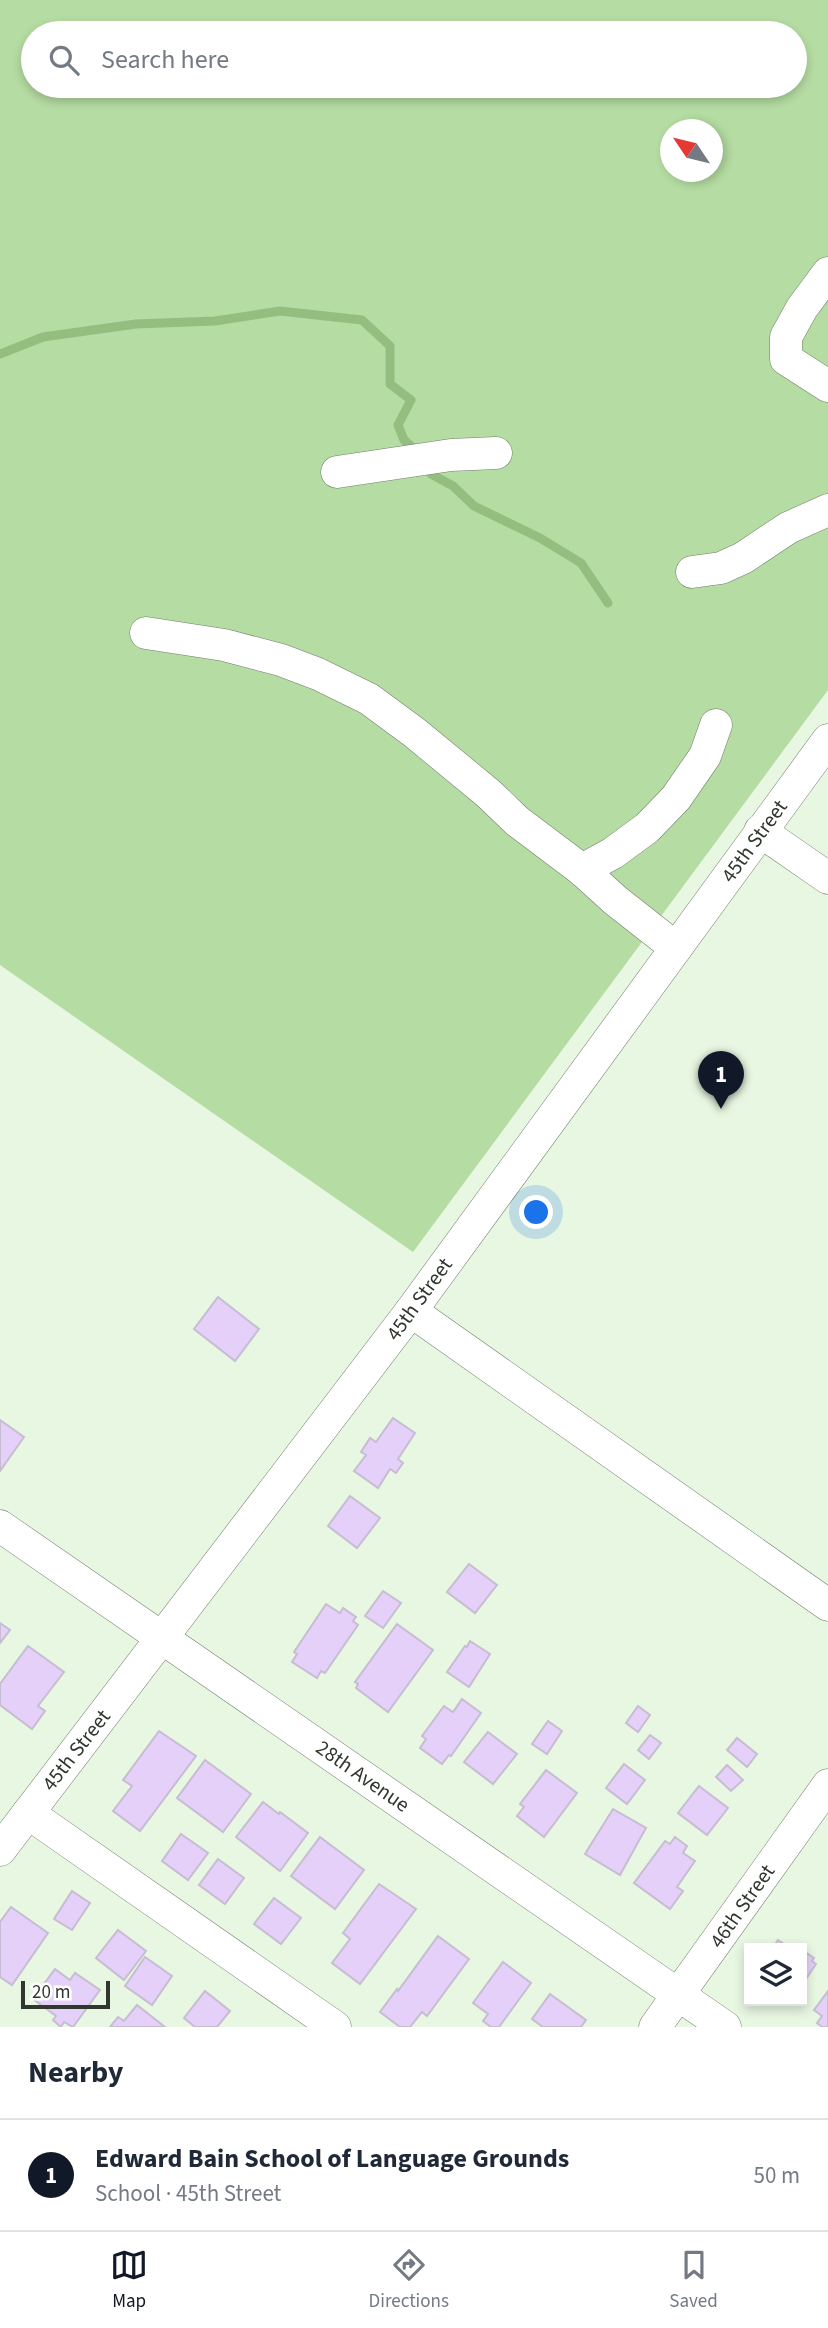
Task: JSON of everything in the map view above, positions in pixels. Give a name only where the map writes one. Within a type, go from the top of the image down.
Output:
[{"type":"street","points":[[828,273],[802,307],[786,337],[786,359],[828,386]]},
{"type":"street","points":[[337,472],[451,454],[496,453]]},
{"type":"street","points":[[692,572],[721,568],[743,558],[788,528],[828,510]]},
{"type":"street","points":[[146,634],[224,645],[281,660],[318,674],[369,699],[489,793],[517,821],[582,870],[676,948]]},
{"type":"street","points":[[582,870],[613,853],[647,828],[676,798],[705,756],[716,725]]},
{"type":"street","name":"45th Street","points":[[0,1850],[411,1311],[828,740]]},
{"type":"street","points":[[760,831],[828,878]]},
{"type":"street","points":[[411,1311],[828,1605]]},
{"type":"street","name":"28th Avenue","points":[[0,1526],[725,2027]]},
{"type":"street","name":"46th Street","points":[[655,2027],[828,1785]]},
{"type":"street","points":[[28,1814],[335,2027]]},
{"type":"green space","points":[[0,0],[828,0],[828,690],[413,1252],[0,965]]},
{"type":"building","points":[[218,1297],[259,1329],[235,1361],[194,1329]]},
{"type":"building","points":[[393,1418],[415,1433],[398,1459],[403,1463],[396,1473],[390,1469],[378,1488],[354,1471],[366,1455],[361,1452],[370,1438],[376,1442]]},
{"type":"building","points":[[0,1420],[24,1437],[0,1471]]},
{"type":"building","points":[[350,1496],[380,1518],[357,1548],[328,1526]]},
{"type":"building","points":[[469,1564],[497,1585],[475,1613],[447,1592]]},
{"type":"building","points":[[383,1591],[401,1603],[383,1628],[365,1616]]},
{"type":"building","points":[[326,1604],[340,1613],[343,1608],[356,1617],[353,1621],[358,1625],[325,1673],[321,1671],[317,1678],[292,1662],[297,1654],[294,1652]]},
{"type":"building","points":[[0,1623],[10,1630],[0,1643]]},
{"type":"building","points":[[397,1624],[433,1650],[388,1712],[356,1688],[358,1684],[355,1682]]},
{"type":"building","points":[[470,1641],[490,1654],[469,1687],[447,1672]]},
{"type":"building","points":[[28,1646],[64,1672],[38,1706],[45,1711],[32,1729],[0,1705],[0,1684]]},
{"type":"building","points":[[462,1699],[481,1713],[451,1756],[442,1764],[420,1748],[426,1739],[422,1736],[444,1706],[453,1712]]},
{"type":"building","points":[[638,1706],[650,1715],[638,1732],[626,1723]]},
{"type":"building","points":[[548,1721],[562,1731],[547,1754],[532,1744]]},
{"type":"building","points":[[159,1731],[196,1756],[140,1831],[113,1811],[132,1786],[123,1780]]},
{"type":"building","points":[[488,1732],[517,1754],[493,1784],[464,1762]]},
{"type":"building","points":[[650,1735],[661,1743],[649,1759],[638,1750]]},
{"type":"building","points":[[737,1738],[757,1754],[747,1767],[727,1750]]},
{"type":"building","points":[[205,1760],[251,1794],[223,1832],[177,1798]]},
{"type":"building","points":[[624,1764],[645,1780],[627,1804],[606,1788]]},
{"type":"building","points":[[727,1765],[743,1780],[731,1791],[716,1777]]},
{"type":"building","points":[[546,1770],[577,1793],[544,1837],[517,1816],[524,1807],[520,1804]]},
{"type":"building","points":[[699,1786],[728,1808],[707,1835],[678,1813]]},
{"type":"building","points":[[263,1802],[308,1833],[280,1871],[236,1837]]},
{"type":"building","points":[[613,1809],[646,1828],[620,1875],[585,1854]]},
{"type":"building","points":[[181,1834],[208,1853],[188,1880],[162,1861]]},
{"type":"building","points":[[320,1837],[364,1870],[335,1909],[291,1876]]},
{"type":"building","points":[[675,1837],[687,1846],[683,1853],[695,1861],[677,1887],[683,1891],[670,1909],[634,1883],[665,1841],[670,1844]]},
{"type":"building","points":[[218,1859],[244,1878],[225,1904],[199,1885]]},
{"type":"building","points":[[379,1884],[416,1909],[360,1984],[332,1963],[350,1939],[343,1933]]},
{"type":"building","points":[[72,1891],[90,1903],[72,1930],[54,1919]]},
{"type":"building","points":[[274,1898],[301,1918],[281,1944],[254,1924]]},
{"type":"building","points":[[11,1907],[48,1933],[12,1985],[0,1977],[0,1922]]},
{"type":"building","points":[[118,1930],[146,1951],[124,1980],[96,1958]]},
{"type":"building","points":[[438,1936],[469,1959],[427,2016],[422,2012],[410,2027],[400,2027],[380,2012]]},
{"type":"building","points":[[807,1953],[814,1958],[812,1961],[816,1964],[807,1978]]},
{"type":"building","points":[[145,1957],[172,1976],[152,2005],[125,1986]]},
{"type":"building","points":[[503,1962],[531,1983],[499,2027],[491,2027],[483,2021],[488,2014],[473,2003]]},
{"type":"building","points":[[55,1969],[70,1980],[75,1973],[100,1990],[73,2027],[64,2022],[61,2027],[53,2020],[56,2016],[33,1999]]},
{"type":"building","points":[[205,1991],[230,2011],[217,2027],[195,2027],[184,2018]]},
{"type":"building","points":[[828,1991],[828,2027],[822,2027],[817,2023],[822,2016],[814,2010]]},
{"type":"building","points":[[550,1994],[586,2020],[581,2027],[543,2027],[532,2019]]},
{"type":"building","points":[[137,2005],[165,2027],[110,2027],[118,2017],[124,2021]]},
{"type":"waterway","points":[[0,354],[43,337],[136,324],[215,321],[280,311],[362,320],[390,346],[390,384],[411,400],[398,425],[404,440],[418,452]]},
{"type":"waterway","points":[[425,465],[431,474],[453,486],[474,506],[540,538],[581,563],[608,603]]},
{"type":"place","name":"Edward Bain School of Language Grounds","points":[[721,1109]]}]
